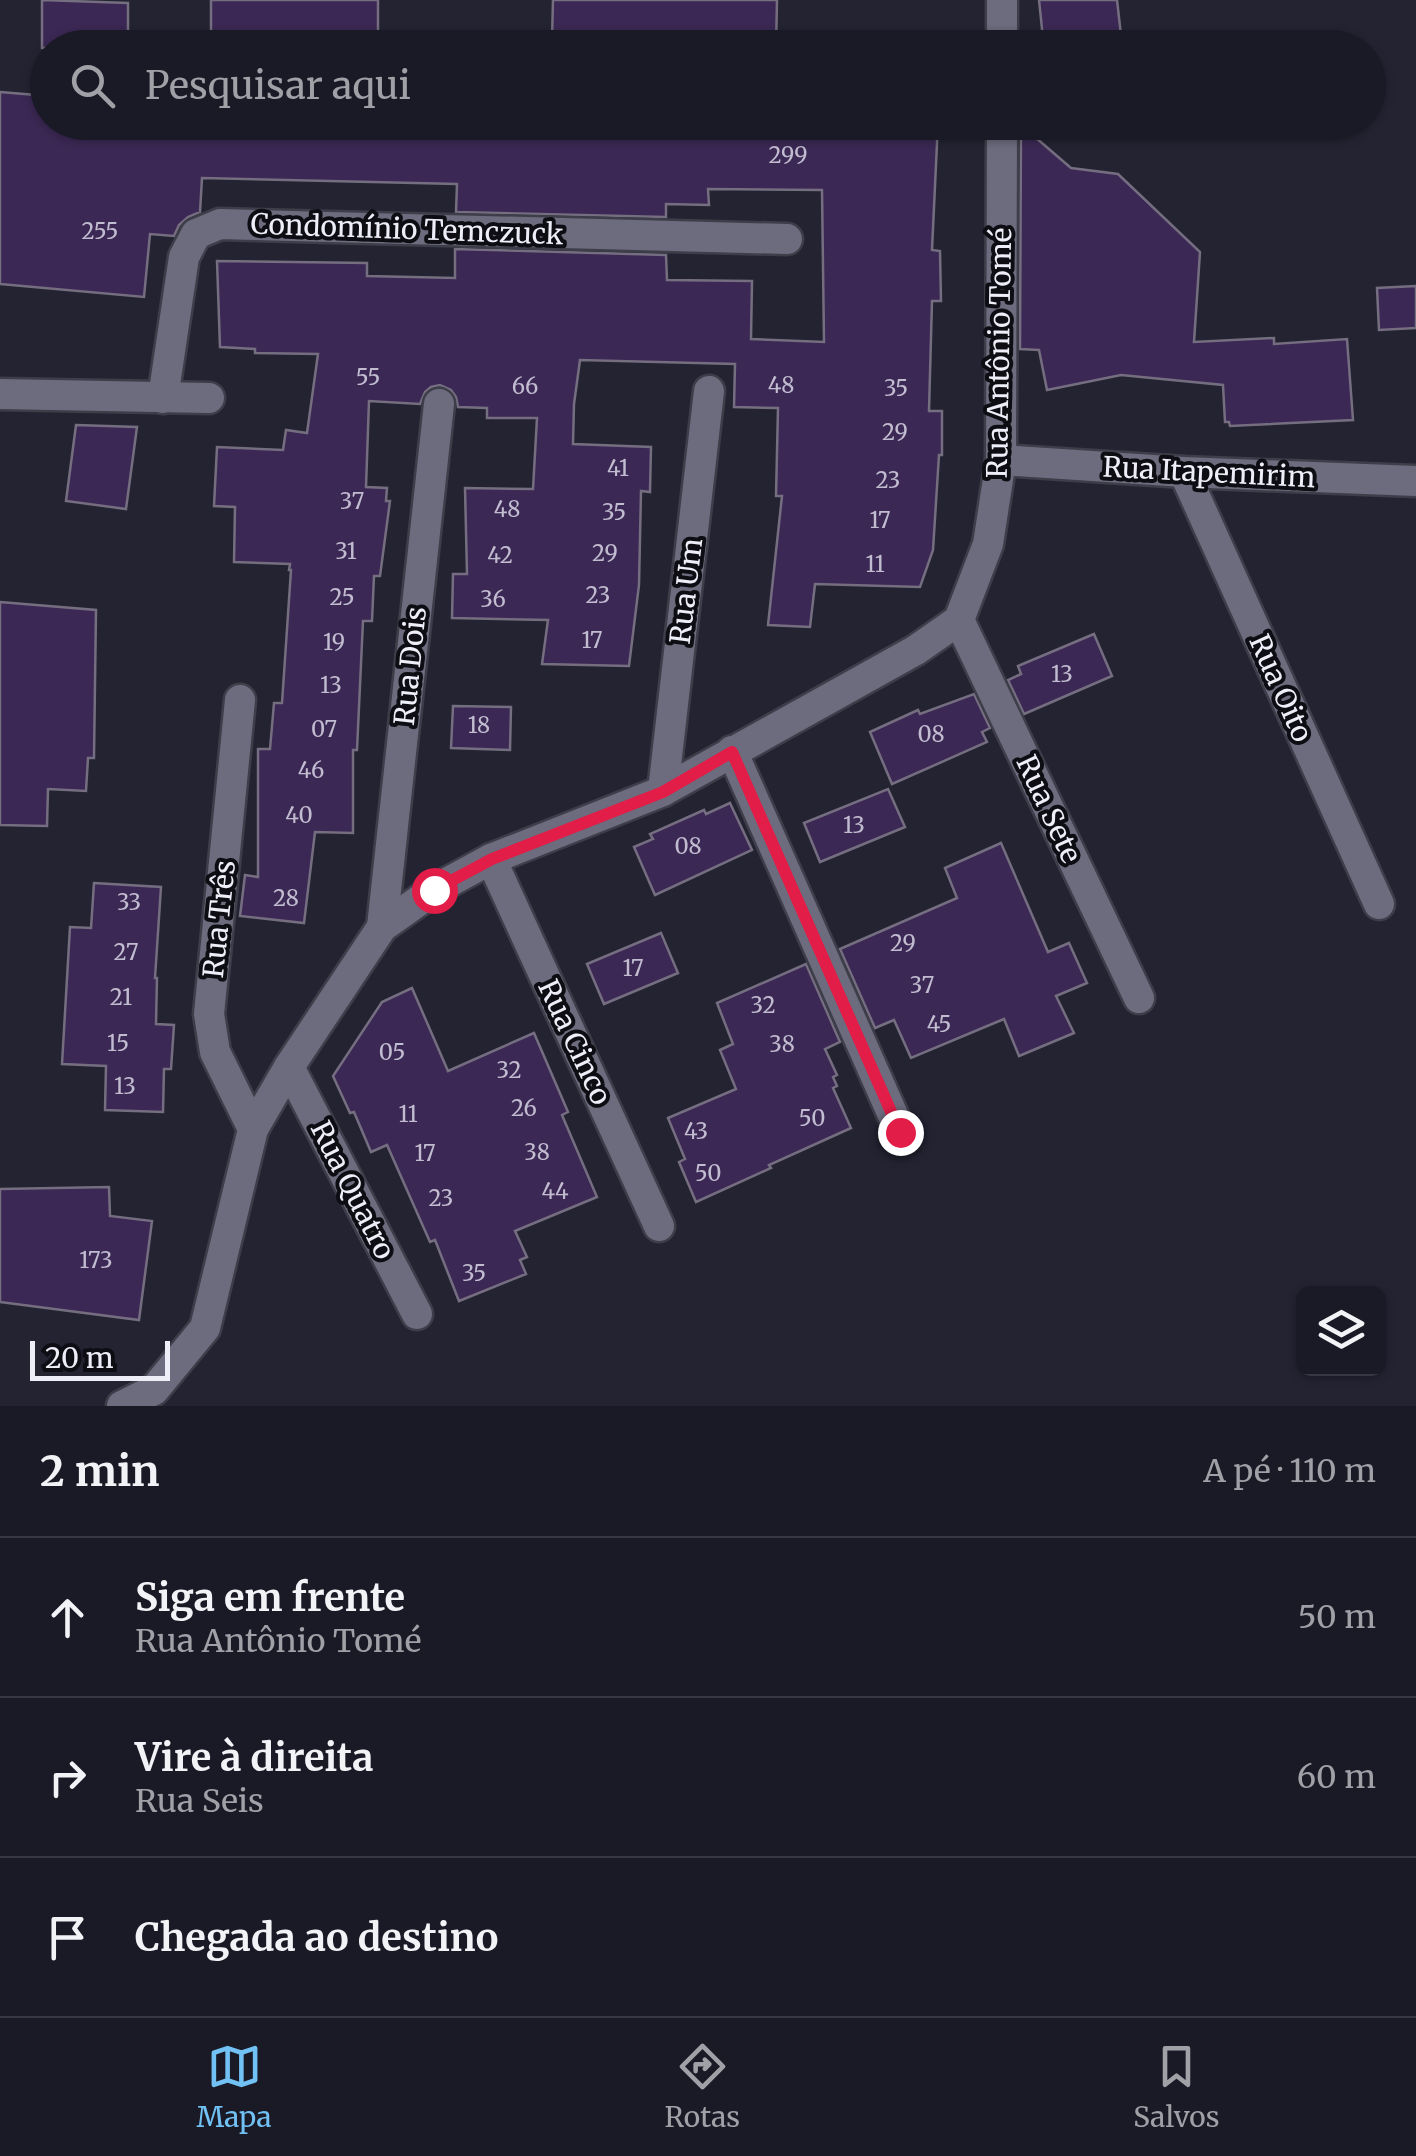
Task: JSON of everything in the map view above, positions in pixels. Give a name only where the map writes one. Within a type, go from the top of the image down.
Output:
[{"type":"street","points":[[1002,0],[1002,30]]},
{"type":"street","name":"Rua Antônio Tomé","points":[[959,620],[988,544],[1001,460],[1002,140]]},
{"type":"street","name":"Condomínio Temczuck","points":[[163,398],[184,257],[196,234],[220,224],[787,239]]},
{"type":"street","name":"Rua Um","points":[[663,792],[709,390]]},
{"type":"street","points":[[0,394],[209,398]]},
{"type":"street","name":"Rua Dois","points":[[382,927],[439,404]]},
{"type":"street","name":"Rua Itapemirim","points":[[1001,460],[1416,482]]},
{"type":"street","name":"Rua Oito","points":[[1184,472],[1378,904]]},
{"type":"street","points":[[122,1406],[154,1390],[205,1328],[253,1128],[382,927],[434,890],[492,859],[663,792],[916,650],[959,620]]},
{"type":"street","name":"Rua Sete","points":[[959,620],[1139,998]]},
{"type":"street","name":"Rua Três","points":[[240,700],[209,1014],[215,1052],[253,1128]]},
{"type":"street","points":[[732,752],[900,1132]]},
{"type":"street","name":"Rua Cinco","points":[[492,859],[659,1226]]},
{"type":"street","name":"Rua Quatro","points":[[289,1068],[417,1314]]},
{"type":"building","points":[[42,0],[128,3],[128,30],[42,30]]},
{"type":"building","points":[[211,0],[378,0],[378,30],[211,30]]},
{"type":"building","points":[[553,0],[777,0],[776,30],[552,30]]},
{"type":"building","points":[[1039,0],[1117,0],[1120,30],[1042,30]]},
{"type":"building","points":[[0,92],[30,94],[30,140],[937,140],[932,250],[940,251],[941,301],[932,301],[929,411],[942,411],[942,455],[933,550],[920,587],[815,584],[810,627],[768,625],[782,496],[776,496],[778,408],[734,407],[735,364],[580,360],[573,444],[651,447],[650,492],[641,491],[639,585],[629,666],[542,664],[548,620],[452,618],[453,574],[467,574],[465,488],[533,489],[537,418],[487,418],[487,408],[458,407],[451,390],[440,385],[425,392],[420,404],[369,401],[366,487],[387,488],[386,501],[390,501],[380,576],[374,576],[372,621],[363,621],[357,750],[353,750],[353,833],[315,832],[304,923],[240,916],[245,875],[258,877],[258,749],[270,749],[274,703],[282,703],[291,570],[290,564],[234,562],[235,507],[214,506],[217,447],[283,450],[286,430],[307,433],[318,354],[255,353],[255,349],[220,347],[217,261],[367,263],[367,276],[455,278],[455,249],[666,255],[667,280],[752,281],[751,339],[824,342],[822,190],[708,189],[709,205],[666,204],[666,217],[456,212],[457,184],[202,178],[200,212],[179,225],[174,236],[150,234],[144,297],[0,284]]},
{"type":"building","points":[[1021,140],[1038,140],[1071,168],[1118,174],[1200,252],[1194,342],[1274,338],[1274,344],[1347,339],[1353,420],[1230,426],[1225,422],[1223,385],[1121,375],[1047,390],[1039,350],[1020,349]]},
{"type":"building","points":[[1416,286],[1416,328],[1379,330],[1377,288]]},
{"type":"building","points":[[76,425],[137,427],[126,509],[66,501]]},
{"type":"building","points":[[0,602],[96,610],[94,758],[88,758],[86,791],[48,789],[47,826],[0,825]]},
{"type":"building","points":[[1094,634],[1112,676],[1024,714],[1008,680],[1021,674],[1018,666]]},
{"type":"building","points":[[974,694],[990,728],[982,732],[987,742],[892,784],[870,732],[918,710],[920,714]]},
{"type":"building","points":[[453,706],[511,707],[510,750],[451,748]]},
{"type":"building","points":[[888,789],[905,827],[820,862],[804,823]]},
{"type":"building","points":[[730,803],[752,850],[655,895],[634,847],[653,839],[650,834]]},
{"type":"building","points":[[1001,843],[1048,952],[1069,943],[1087,983],[1056,996],[1074,1033],[1019,1056],[1004,1019],[911,1058],[894,1020],[875,1028],[840,949],[957,898],[945,868]]},
{"type":"building","points":[[94,883],[161,887],[156,1024],[174,1025],[171,1069],[164,1069],[163,1112],[105,1110],[106,1066],[62,1064],[70,927],[91,928]]},
{"type":"building","points":[[661,933],[678,973],[604,1004],[587,964]]},
{"type":"building","points":[[806,964],[840,1042],[825,1049],[837,1075],[833,1077],[837,1086],[833,1088],[851,1128],[696,1202],[679,1162],[685,1159],[668,1118],[736,1089],[720,1050],[733,1044],[717,1003]]},
{"type":"building","points":[[412,988],[448,1071],[534,1033],[568,1112],[562,1115],[597,1197],[515,1231],[527,1257],[520,1260],[526,1274],[459,1301],[435,1240],[430,1242],[387,1145],[371,1152],[333,1076],[382,1002]]},
{"type":"building","points":[[109,1187],[110,1216],[152,1221],[139,1320],[0,1302],[0,1189]]},
{"type":"route","points":[[434,890],[492,859],[663,792],[732,752],[900,1132]]}]
